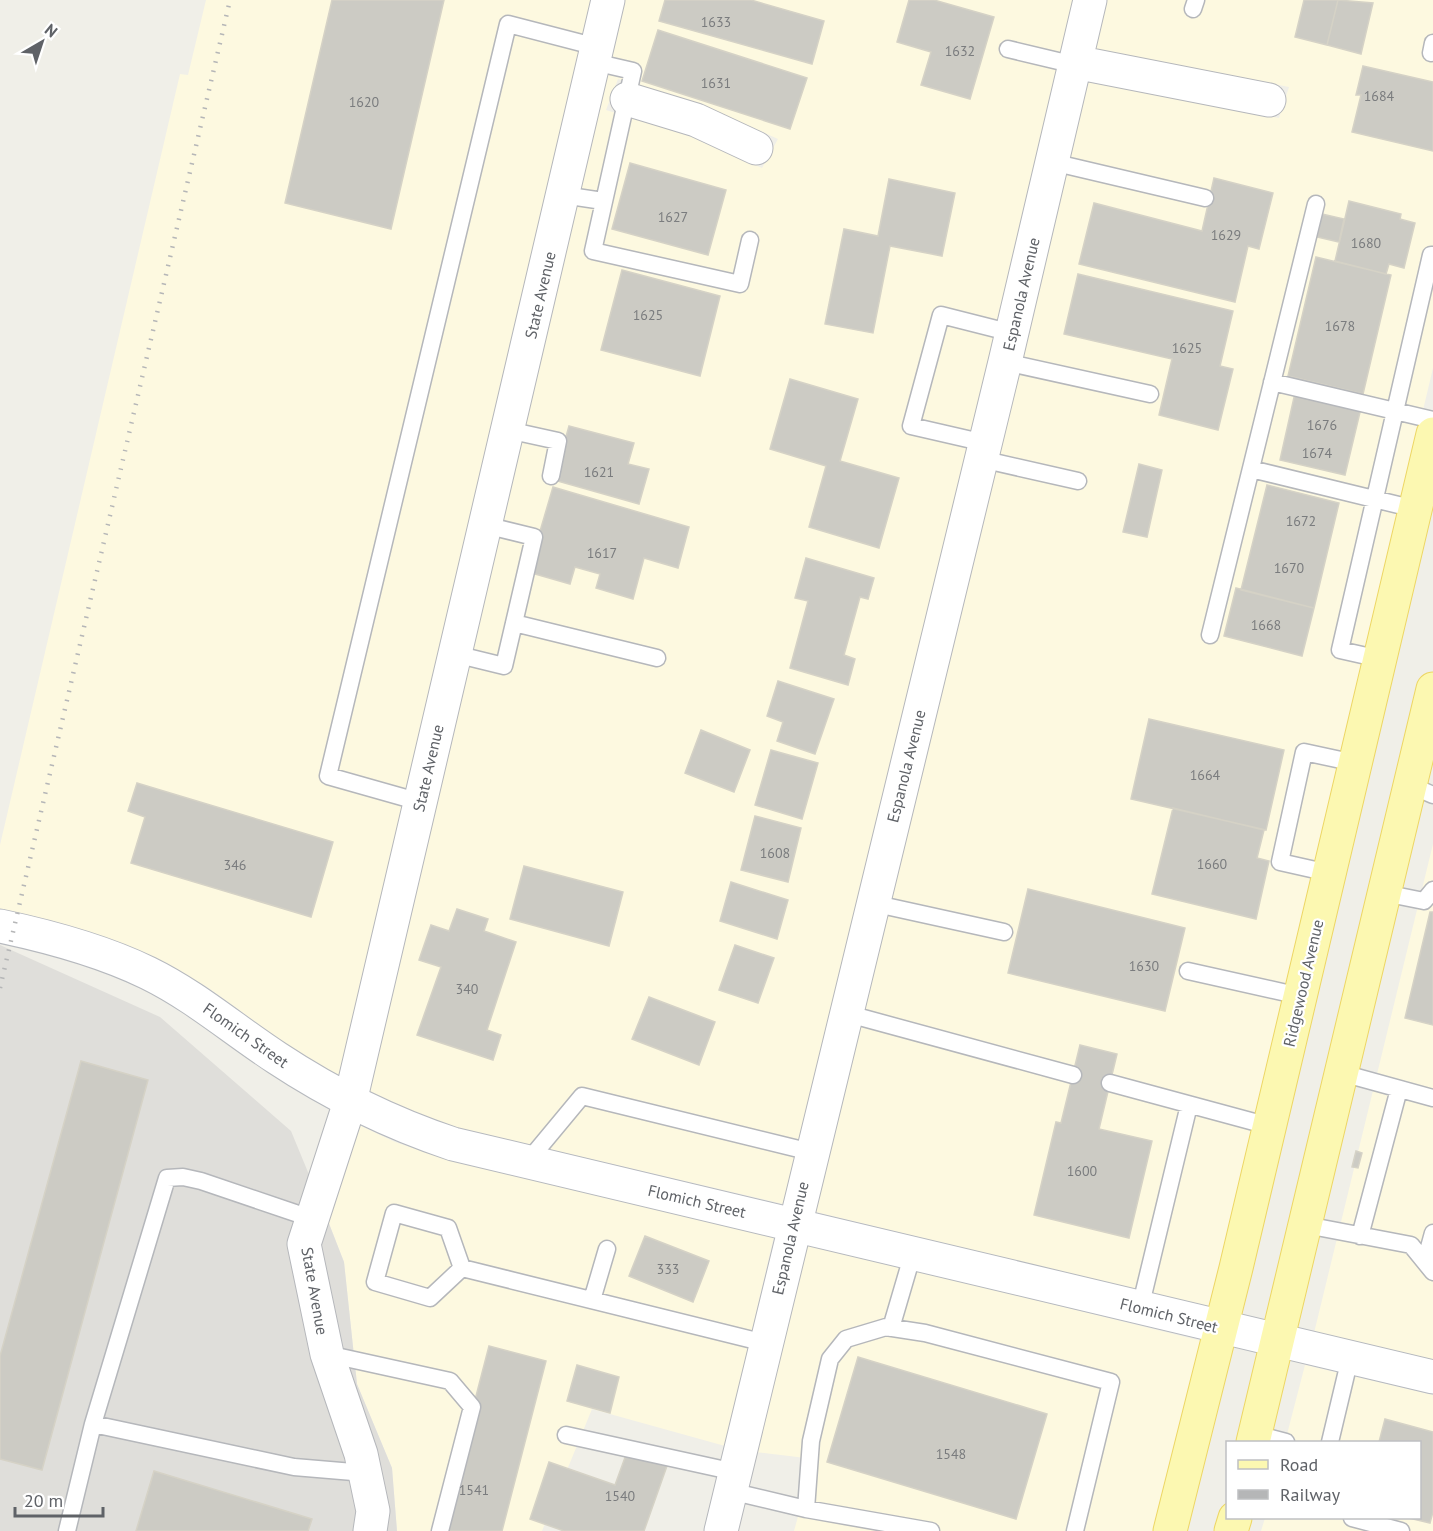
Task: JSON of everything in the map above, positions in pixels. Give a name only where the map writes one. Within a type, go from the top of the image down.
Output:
[{"type":"main road","name":"Ridgewood Avenue","points":[[1170,1531],[1221,1328],[1433,434]]},
{"type":"main road","points":[[1265,1440],[1278,1341],[1384,893],[1422,790],[1433,689]]},
{"type":"street","name":"State Avenue","points":[[370,1531],[373,1511],[361,1454],[327,1354],[304,1244],[350,1102],[608,0]]},
{"type":"street","name":"Espanola Avenue","points":[[721,1531],[793,1224],[983,451],[1090,0]]},
{"type":"street","points":[[1075,64],[1269,99]]},
{"type":"street","points":[[627,99],[696,120],[756,147]]},
{"type":"street","name":"Flomich Street","points":[[0,926],[111,958],[147,972],[197,1001],[277,1058],[350,1102],[402,1127],[443,1140],[1433,1377]]},
{"type":"lane","points":[[420,802],[328,776],[508,24],[596,54],[633,71],[592,251],[740,285],[750,240]]},
{"type":"lane","points":[[1008,49],[1075,64]]},
{"type":"lane","points":[[1052,162],[1205,198]]},
{"type":"lane","points":[[563,195],[603,201]]},
{"type":"lane","points":[[1210,635],[1316,204]]},
{"type":"lane","points":[[1380,659],[1340,650],[1431,255],[1433,255]]},
{"type":"lane","points":[[1078,481],[911,426],[941,315],[1008,347],[1150,394]]},
{"type":"lane","points":[[1272,382],[1433,420]]},
{"type":"lane","points":[[508,430],[558,441],[551,476]]},
{"type":"lane","points":[[1251,469],[1415,509]]},
{"type":"lane","points":[[455,654],[504,666],[514,624],[534,537],[485,525]]},
{"type":"lane","points":[[514,624],[657,658]]},
{"type":"lane","points":[[1329,873],[1280,862],[1304,752],[1355,763]]},
{"type":"lane","points":[[1384,893],[1424,901],[1433,890]]},
{"type":"lane","points":[[872,903],[1004,932]]},
{"type":"lane","points":[[1188,971],[1300,996]]},
{"type":"lane","points":[[845,1013],[1073,1074]]},
{"type":"lane","points":[[1342,1072],[1433,1098]]},
{"type":"lane","points":[[1110,1083],[1269,1126]]},
{"type":"lane","points":[[1360,1236],[1399,1089]]},
{"type":"lane","points":[[528,1161],[582,1096],[811,1152]]},
{"type":"lane","points":[[1140,1308],[1189,1105]]},
{"type":"lane","points":[[67,1531],[93,1424],[167,1178],[183,1177],[201,1181],[313,1219]]},
{"type":"lane","points":[[394,1213],[448,1228],[462,1268],[430,1298],[375,1282],[394,1213]]},
{"type":"lane","points":[[1306,1225],[1411,1245],[1429,1267]]},
{"type":"lane","points":[[1429,1267],[1433,1233]]},
{"type":"lane","points":[[592,1300],[607,1249]]},
{"type":"lane","points":[[891,1328],[913,1253]]},
{"type":"lane","points":[[462,1268],[765,1343]]},
{"type":"lane","points":[[806,1509],[812,1442],[830,1359],[846,1340],[886,1327],[925,1333],[1111,1382],[1075,1531]]},
{"type":"lane","points":[[327,1354],[450,1381],[472,1407],[440,1531]]},
{"type":"lane","points":[[1330,1441],[1350,1358]]},
{"type":"lane","points":[[93,1424],[294,1467],[365,1473]]},
{"type":"lane","points":[[566,1435],[732,1482],[806,1509],[931,1531]]},
{"type":"lane","points":[[1356,1519],[1401,1531]]},
{"type":"shaded area","points":[[206,0],[593,0],[340,1077],[286,1044],[207,987],[156,958],[37,917],[0,909],[0,845],[180,74],[188,75]]},
{"type":"shaded area","points":[[624,0],[1074,0],[996,331],[783,1204],[459,1128],[409,1111],[368,1092]],"holes":[[[618,79],[702,105],[778,139],[762,168],[689,136],[606,110]]]},
{"type":"shaded area","points":[[1106,0],[1433,0],[1433,368],[1210,1308],[812,1211],[1087,82],[1279,118],[1289,87],[1094,49]]},
{"type":"shaded area","points":[[1433,844],[1433,1361],[1314,1333]]},
{"type":"shaded area","points":[[0,945],[160,1017],[291,1131],[310,1177],[312,1359],[345,1460],[358,1514],[354,1531],[0,1531]]},
{"type":"shaded area","points":[[359,1125],[395,1142],[448,1160],[774,1236],[725,1446],[592,1409],[542,1531],[397,1531],[392,1468],[357,1384],[344,1262],[328,1221]]},
{"type":"shaded area","points":[[328,1221],[344,1262],[357,1384],[392,1468],[397,1531],[385,1531],[389,1506],[376,1447],[342,1348],[321,1243]]},
{"type":"shaded area","points":[[804,1243],[1202,1341],[1154,1531],[794,1531],[814,1459],[755,1452]]},
{"type":"shaded area","points":[[1305,1365],[1433,1395],[1433,1531],[1261,1531],[1265,1519],[1421,1519],[1421,1441],[1285,1441]]},
{"type":"building","points":[[332,0],[444,0],[391,229],[285,203]]},
{"type":"building","points":[[665,0],[751,0],[824,21],[812,64],[659,21]]},
{"type":"building","points":[[909,0],[934,0],[994,17],[970,99],[921,85],[931,52],[897,42]]},
{"type":"building","points":[[1304,0],[1338,0],[1327,45],[1295,37]]},
{"type":"building","points":[[1338,0],[1373,3],[1361,54],[1327,45]]},
{"type":"building","points":[[658,30],[807,78],[790,129],[642,81]]},
{"type":"building","points":[[1363,66],[1433,82],[1433,151],[1352,132],[1361,95],[1356,95]]},
{"type":"building","points":[[630,163],[726,190],[708,255],[612,229]]},
{"type":"building","points":[[1214,178],[1273,193],[1259,249],[1248,246],[1235,302],[1079,264],[1094,203],[1202,231]]},
{"type":"building","points":[[889,179],[955,193],[942,256],[890,246],[873,333],[825,324],[844,229],[878,236]]},
{"type":"building","points":[[1349,201],[1401,214],[1400,219],[1415,223],[1404,268],[1389,264],[1386,274],[1335,261]]},
{"type":"building","points":[[1322,214],[1344,219],[1339,242],[1317,237]]},
{"type":"building","points":[[1316,257],[1391,275],[1363,394],[1288,376]]},
{"type":"building","points":[[622,270],[720,296],[700,376],[601,350]]},
{"type":"building","points":[[1078,274],[1233,311],[1220,366],[1233,369],[1218,430],[1159,415],[1172,359],[1064,334]]},
{"type":"building","points":[[790,379],[858,399],[840,461],[899,478],[879,548],[809,527],[826,466],[770,449]]},
{"type":"building","points":[[1295,393],[1361,408],[1345,475],[1280,460]]},
{"type":"building","points":[[569,426],[634,443],[628,464],[649,469],[639,504],[554,480]]},
{"type":"building","points":[[1139,464],[1162,470],[1147,537],[1123,532]]},
{"type":"building","points":[[1267,485],[1339,503],[1314,608],[1241,590]]},
{"type":"building","points":[[553,487],[689,527],[678,568],[644,558],[633,599],[596,588],[600,574],[575,567],[570,584],[528,572]]},
{"type":"building","points":[[806,558],[874,578],[868,599],[860,597],[844,655],[855,659],[848,685],[790,668],[808,601],[795,598]]},
{"type":"building","points":[[1236,588],[1314,608],[1302,656],[1224,636]]},
{"type":"building","points":[[778,681],[834,699],[815,754],[777,741],[783,722],[767,716]]},
{"type":"building","points":[[1149,719],[1284,750],[1266,830],[1131,799]]},
{"type":"building","points":[[701,730],[750,750],[734,792],[685,773]]},
{"type":"building","points":[[771,750],[818,763],[802,819],[755,805]]},
{"type":"building","points":[[137,783],[333,842],[311,917],[131,863],[145,817],[128,811]]},
{"type":"building","points":[[1173,808],[1264,830],[1257,858],[1269,861],[1256,919],[1152,894]]},
{"type":"building","points":[[755,816],[801,828],[788,882],[741,870]]},
{"type":"building","points":[[524,866],[623,892],[609,946],[510,919]]},
{"type":"building","points":[[731,882],[788,900],[777,939],[720,921]]},
{"type":"building","points":[[1028,889],[1185,928],[1165,1011],[1008,973]]},
{"type":"building","points":[[457,909],[488,919],[484,931],[516,942],[487,1030],[501,1035],[493,1060],[417,1035],[441,967],[419,960],[431,925],[449,931]]},
{"type":"building","points":[[1430,912],[1433,912],[1433,1025],[1405,1018]]},
{"type":"building","points":[[735,945],[774,958],[758,1003],[719,990]]},
{"type":"building","points":[[649,997],[715,1022],[699,1065],[632,1039]]},
{"type":"building","points":[[1080,1045],[1117,1054],[1099,1129],[1152,1141],[1129,1238],[1034,1215],[1056,1122],[1061,1123]]},
{"type":"building","points":[[81,1061],[148,1080],[42,1470],[0,1459],[0,1356]]},
{"type":"building","points":[[1356,1151],[1362,1153],[1358,1168],[1352,1167]]},
{"type":"building","points":[[645,1236],[709,1261],[693,1302],[629,1276]]},
{"type":"building","points":[[489,1346],[546,1361],[502,1531],[441,1531]]},
{"type":"building","points":[[858,1357],[1047,1414],[1016,1519],[827,1462]]},
{"type":"building","points":[[577,1365],[619,1377],[610,1413],[567,1401]]},
{"type":"building","points":[[1385,1419],[1433,1432],[1433,1512],[1430,1523],[1413,1519],[1421,1519],[1421,1441],[1379,1441]]},
{"type":"building","points":[[627,1452],[667,1466],[644,1531],[564,1531],[530,1519],[549,1462],[615,1485]]},
{"type":"building","points":[[154,1471],[312,1519],[308,1531],[136,1531]]},
{"type":"railway","points":[[0,988],[230,0]]}]
